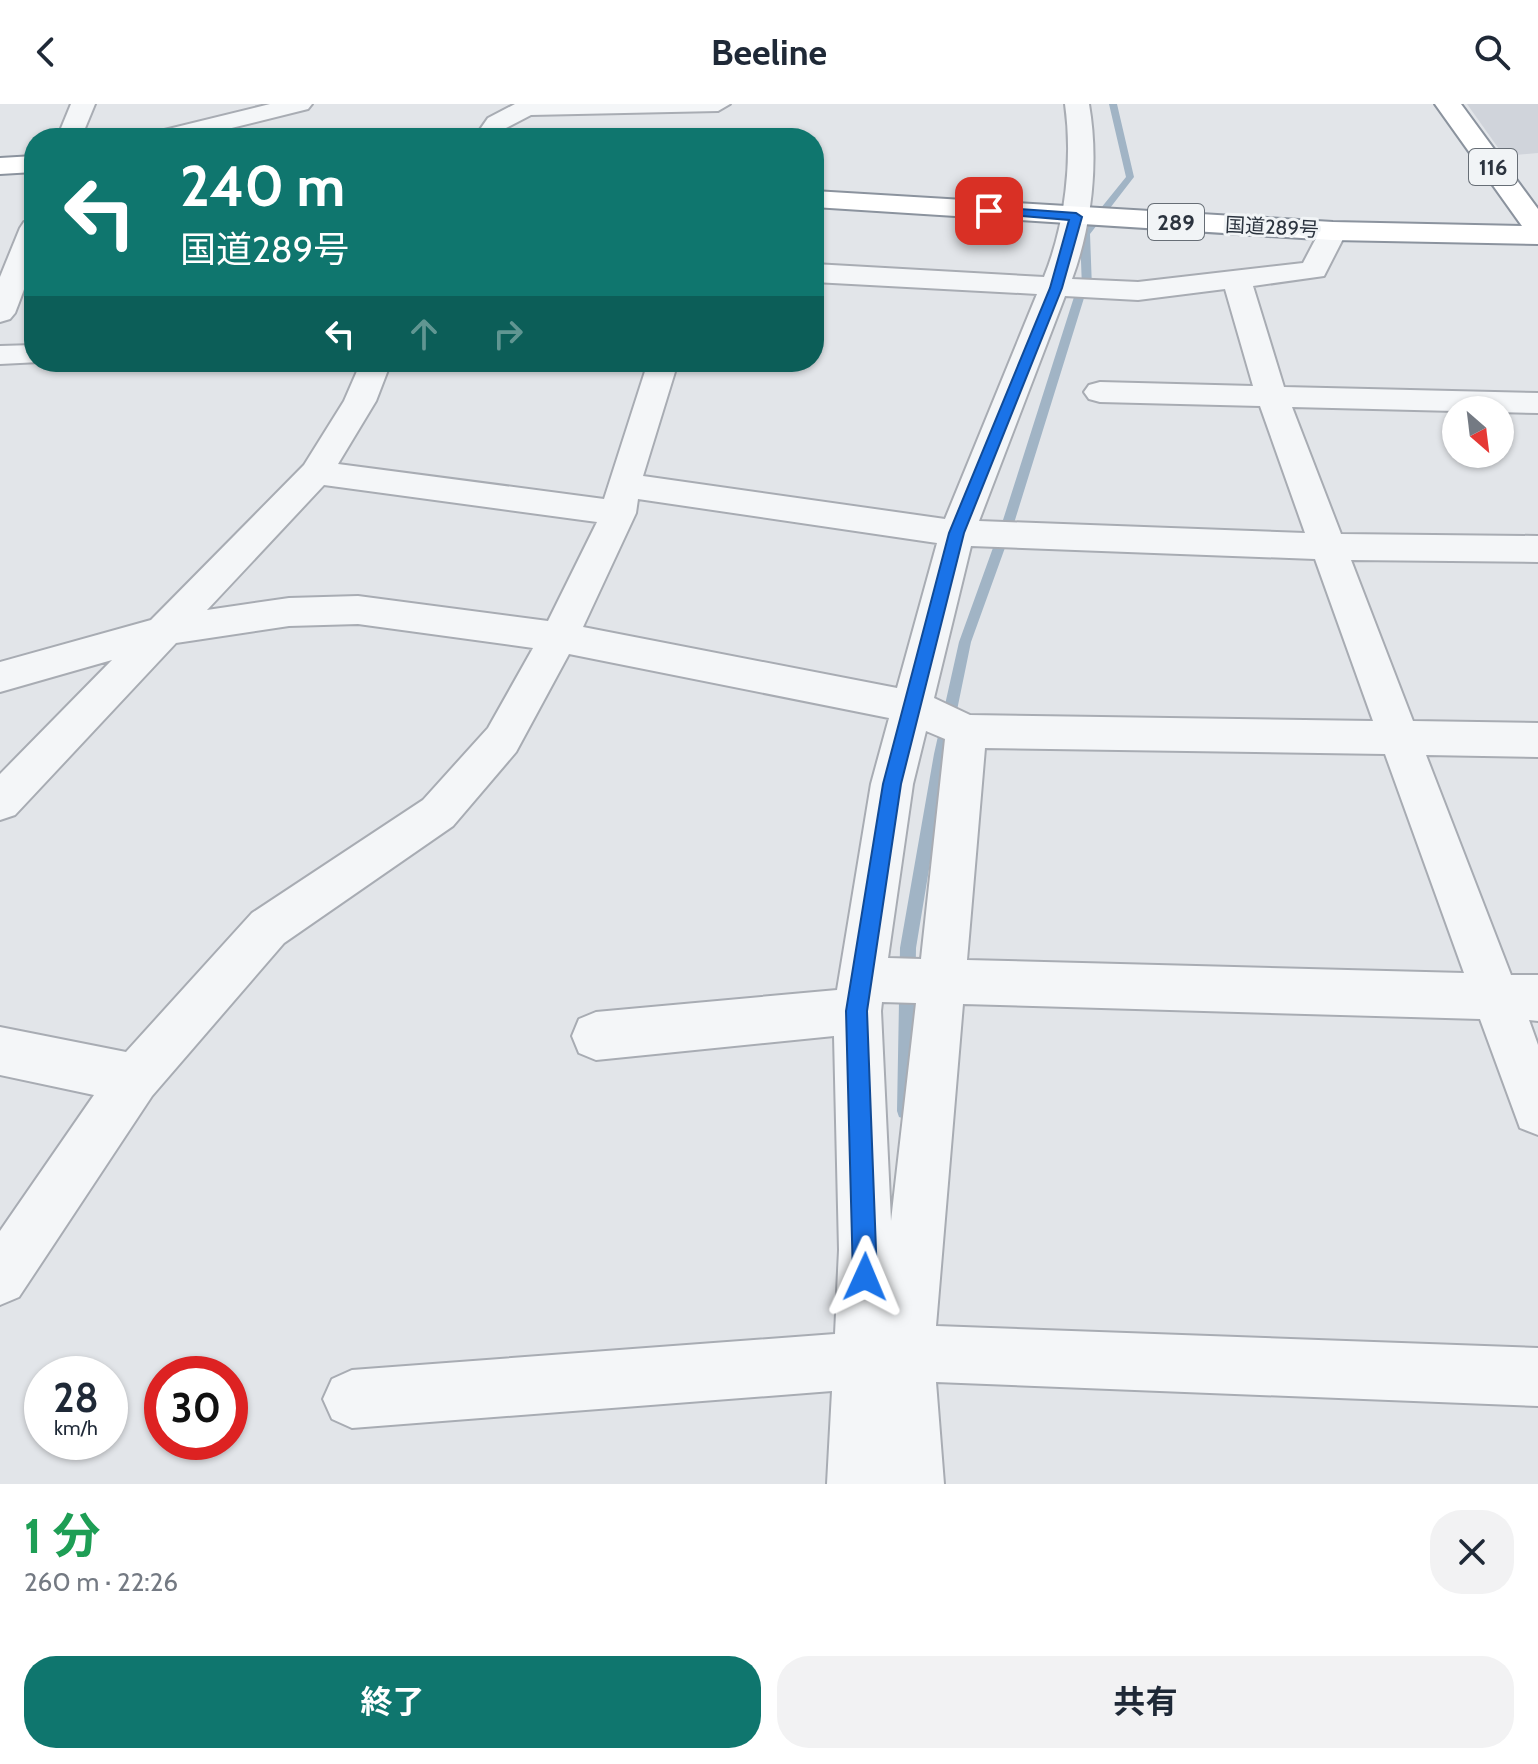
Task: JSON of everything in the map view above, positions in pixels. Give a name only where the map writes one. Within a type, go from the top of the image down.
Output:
[{"type":"highway","name":"116","points":[[1448,104],[1538,232]]},
{"type":"highway","points":[[0,166],[24,165]]},
{"type":"highway","name":"国道289号","points":[[824,200],[1333,231],[1538,232]]},
{"type":"street","points":[[73,128],[83,104]]},
{"type":"street","points":[[202,128],[300,104]]},
{"type":"street","points":[[914,1484],[883,1356],[866,1250],[858,995],[892,784],[957,533],[1056,288],[1076,217],[1082,136],[1077,104]]},
{"type":"street","points":[[493,128],[524,105],[717,112]]},
{"type":"street","points":[[824,274],[1138,291],[1314,270],[1333,231]]},
{"type":"street","points":[[0,313],[24,233]]},
{"type":"street","points":[[1237,280],[1273,399],[1398,741],[1516,997],[1538,1110]]},
{"type":"street","points":[[0,355],[24,354]]},
{"type":"street","points":[[0,802],[316,473],[360,401],[372,372]]},
{"type":"street","points":[[0,1278],[135,1079],[268,928],[438,813],[502,740],[559,637],[621,499],[660,372]]},
{"type":"street","points":[[1100,392],[1273,399],[1538,403]]},
{"type":"street","points":[[316,473],[621,499],[957,533],[1329,547],[1538,549]]},
{"type":"street","points":[[0,677],[168,630],[289,612],[358,610],[559,637],[914,707],[966,731],[1398,741],[1538,740]]},
{"type":"street","points":[[857,1484],[883,1356],[941,981],[966,731]]},
{"type":"street","points":[[596,1036],[941,981],[1516,997]]},
{"type":"street","points":[[0,1051],[135,1079]]},
{"type":"street","points":[[352,1399],[883,1356],[1538,1377]]},
{"type":"shaded area","points":[[1467,104],[1538,104],[1538,153],[1504,156]]},
{"type":"waterway","points":[[905,1111],[908,948],[941,754],[965,642],[1009,520],[1079,297],[1087,288],[1085,234],[1130,177],[1113,104]]},
{"type":"route","points":[[865,1277],[857,1011],[892,784],[957,533],[1056,288],[1072,242],[1076,217],[989,211]]}]
